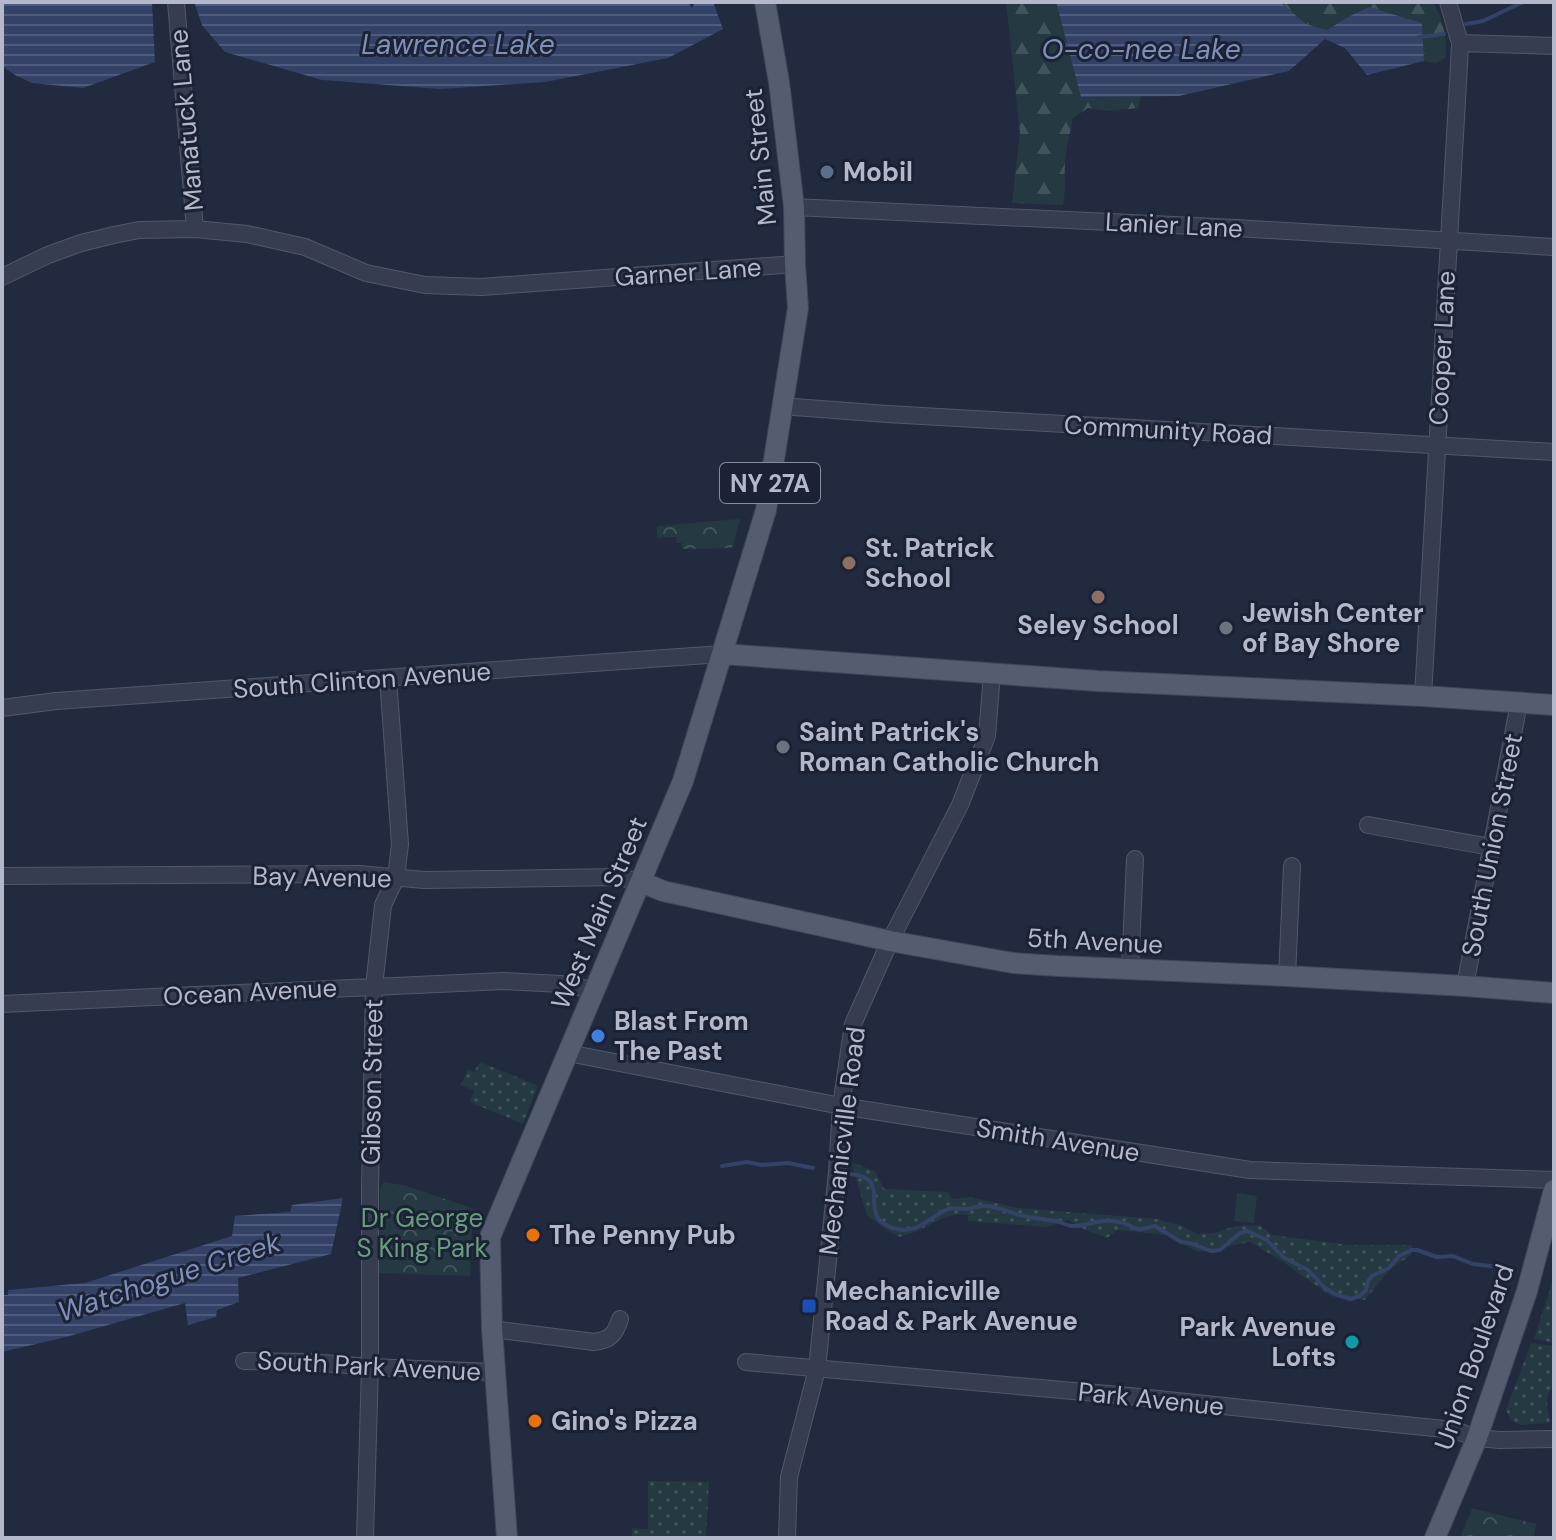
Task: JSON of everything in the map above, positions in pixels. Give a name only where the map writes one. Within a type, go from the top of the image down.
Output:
[{"type":"main road","name":"Main Street","points":[[765,2],[779,82],[794,207],[798,308]]},
{"type":"main road","name":"West Main Street","points":[[507,1538],[494,1372],[490,1237],[683,781],[766,510],[798,308]]},
{"type":"main road","points":[[722,654],[1098,681],[1554,705]]},
{"type":"main road","name":"5th Avenue","points":[[641,882],[663,891],[890,941],[1013,963],[1554,993]]},
{"type":"main road","name":"Union Boulevard","points":[[1435,1538],[1477,1438],[1524,1298],[1554,1190]]},
{"type":"street","name":"Manatuck Lane","points":[[176,2],[195,229],[247,234],[305,247],[366,273],[425,285],[481,287],[580,280]]},
{"type":"street","name":"Cooper Lane","points":[[1423,696],[1460,43],[1448,2]]},
{"type":"street","points":[[1460,43],[1554,46]]},
{"type":"street","name":"Lanier Lane","points":[[794,207],[1554,247]]},
{"type":"street","points":[[2,277],[48,255],[101,238],[139,230],[195,229]]},
{"type":"street","name":"Garner Lane","points":[[580,280],[795,264]]},
{"type":"street","name":"Community Road","points":[[781,406],[1554,452]]},
{"type":"street","name":"South Clinton Avenue","points":[[2,708],[56,701],[722,654]]},
{"type":"street","name":"Mechanicville Road","points":[[787,1538],[789,1477],[817,1369],[841,1106],[853,1024],[890,941],[960,805],[987,736],[992,673]]},
{"type":"street","name":"Gibson Street","points":[[365,1538],[374,987],[383,905],[396,878],[400,844],[388,678]]},
{"type":"street","name":"South Union Street","points":[[1465,986],[1519,703]]},
{"type":"street","points":[[1368,825],[1491,847]]},
{"type":"street","points":[[1130,969],[1135,859]]},
{"type":"street","points":[[1287,976],[1292,866]]},
{"type":"street","name":"Bay Avenue","points":[[2,876],[359,874],[424,880],[619,877],[641,882]]},
{"type":"street","name":"Ocean Avenue","points":[[2,1004],[503,981],[561,984],[594,990]]},
{"type":"street","name":"Smith Avenue","points":[[568,1053],[841,1106],[1250,1170],[1554,1180]]},
{"type":"street","points":[[492,1329],[594,1342],[607,1340],[616,1332],[620,1319]]},
{"type":"street","name":"South Park Avenue","points":[[244,1361],[494,1372]]},
{"type":"street","name":"Park Avenue","points":[[746,1362],[1130,1396],[1454,1430],[1477,1438],[1554,1439]]},
{"type":"green space","points":[[1006,2],[1056,2],[1081,97],[1141,96],[1138,108],[1109,111],[1088,108],[1073,118],[1063,205],[1012,203],[1020,132]]},
{"type":"green space","points":[[1280,2],[1433,2],[1444,29],[1445,58],[1436,63],[1424,61],[1422,23],[1369,7],[1327,30],[1306,24]]},
{"type":"green space","points":[[740,519],[732,548],[682,549],[682,543],[677,543],[676,537],[657,538],[657,526]]},
{"type":"green space","points":[[480,1062],[538,1086],[523,1124],[470,1102],[474,1091],[461,1085],[468,1070],[474,1072]]},
{"type":"green space","points":[[851,1162],[875,1171],[884,1189],[948,1192],[952,1199],[969,1197],[1018,1208],[1157,1219],[1197,1234],[1259,1225],[1272,1235],[1349,1245],[1412,1245],[1411,1255],[1389,1270],[1365,1300],[1331,1296],[1250,1242],[1197,1252],[1167,1235],[1118,1230],[1107,1238],[1068,1220],[1047,1227],[968,1221],[968,1215],[961,1214],[948,1216],[899,1237],[867,1215]]},
{"type":"green space","name":"Dr George S King Park","points":[[385,1182],[407,1186],[477,1210],[472,1228],[470,1276],[379,1273],[380,1190]]},
{"type":"green space","points":[[1237,1193],[1257,1196],[1254,1223],[1234,1221]]},
{"type":"green space","points":[[1554,1277],[1554,1343],[1534,1339]]},
{"type":"green space","points":[[1531,1343],[1554,1346],[1554,1387],[1547,1400],[1550,1423],[1521,1425],[1511,1420],[1506,1410]]},
{"type":"green space","points":[[648,1481],[709,1482],[706,1538],[632,1538],[632,1528],[648,1529]]},
{"type":"green space","points":[[1472,1508],[1536,1524],[1534,1538],[1460,1538]]},
{"type":"water","points":[[2,2],[152,2],[155,62],[83,88],[32,83],[2,66]]},
{"type":"water","name":"Lawrence Lake","points":[[194,2],[688,2],[692,8],[695,2],[713,2],[723,29],[668,58],[545,82],[440,89],[322,80],[225,52],[202,25]]},
{"type":"water","name":"O-co-nee Lake","points":[[1056,2],[1280,2],[1306,24],[1327,30],[1369,7],[1422,23],[1424,61],[1367,75],[1345,48],[1325,39],[1289,71],[1179,96],[1081,97]]},
{"type":"water","points":[[343,1198],[331,1254],[238,1278],[239,1302],[217,1310],[216,1317],[188,1325],[185,1303],[2,1352],[2,1295],[8,1295],[8,1290],[85,1283],[232,1236],[235,1216],[290,1212],[292,1205]]},
{"type":"waterway","points":[[1466,24],[1483,21],[1523,2]]},
{"type":"waterway","points":[[1419,37],[1444,34]]},
{"type":"waterway","name":"Watchogue Creek","points":[[722,1166],[747,1162],[762,1165],[788,1163],[813,1168]]},
{"type":"waterway","name":"Watchogue Creek","points":[[850,1174],[871,1182],[876,1215],[882,1222],[901,1230],[916,1228],[950,1208],[984,1206],[1071,1226],[1105,1221],[1140,1229],[1155,1226],[1181,1242],[1211,1251],[1220,1250],[1247,1231],[1267,1240],[1283,1257],[1308,1270],[1325,1288],[1351,1299],[1366,1290],[1372,1276],[1389,1268],[1399,1256],[1411,1250],[1437,1257],[1453,1256],[1473,1264],[1508,1268]]},
{"type":"place","name":"Mobil","points":[[827,172]]},
{"type":"place","name":"St. Patrick School","points":[[849,563]]},
{"type":"place","name":"Seley School","points":[[1098,597]]},
{"type":"place","name":"Jewish Center of Bay Shore","points":[[1226,628]]},
{"type":"place","name":"Saint Patrick's Roman Catholic Church","points":[[783,747]]},
{"type":"place","name":"Blast From The Past","points":[[598,1036]]},
{"type":"place","name":"The Penny Pub","points":[[533,1235]]},
{"type":"place","name":"Mechanicville Road & Park Avenue","points":[[809,1306]]},
{"type":"place","name":"Park Avenue Lofts","points":[[1352,1342]]},
{"type":"place","name":"Gino's Pizza","points":[[535,1421]]}]
